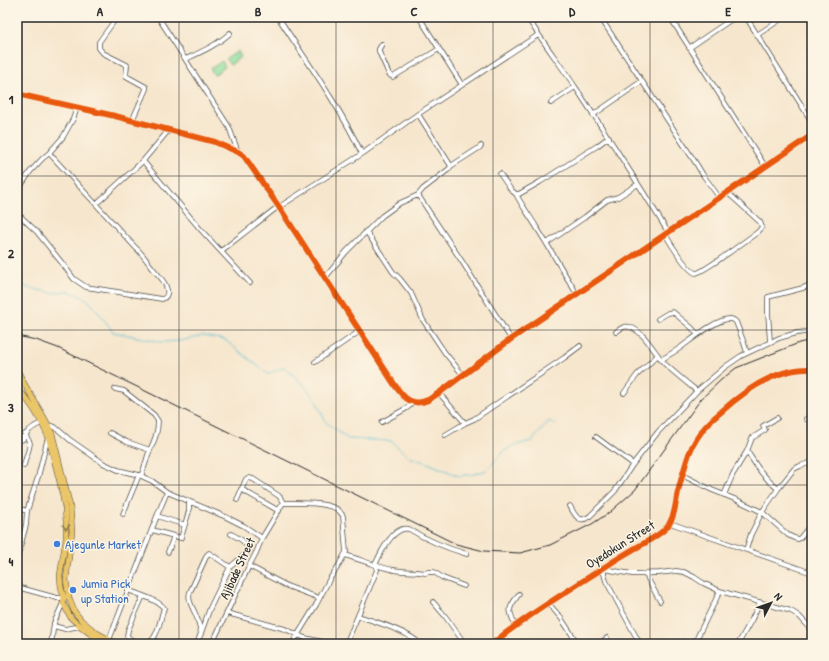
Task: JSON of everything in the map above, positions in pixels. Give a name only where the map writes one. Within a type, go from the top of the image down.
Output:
[{"type":"main road","points":[[17,369],[52,433],[70,506],[72,531],[66,580],[69,598],[74,611],[82,621],[106,643]]},
{"type":"main road","points":[[17,388],[28,399],[48,436],[60,483],[66,522],[66,540],[60,576],[63,600],[71,618],[89,634],[106,643],[117,644]]},
{"type":"street","points":[[117,17],[99,42],[99,48],[103,53],[127,65],[126,76],[146,87],[132,121]]},
{"type":"street","points":[[158,17],[229,127],[238,152]]},
{"type":"street","points":[[278,17],[337,106],[362,154]]},
{"type":"street","points":[[419,17],[462,85]]},
{"type":"street","points":[[527,17],[609,137],[638,184],[676,252],[689,268],[696,273],[724,256],[758,232],[762,227],[760,222],[726,192]]},
{"type":"street","points":[[600,17],[698,165],[703,175],[719,197]]},
{"type":"street","points":[[670,17],[765,166]]},
{"type":"street","points":[[689,48],[736,17]]},
{"type":"street","points":[[746,17],[812,122]]},
{"type":"street","points":[[757,35],[784,17]]},
{"type":"street","points":[[186,59],[201,52],[230,33]]},
{"type":"street","points":[[221,251],[274,209],[362,154],[418,114],[538,35]]},
{"type":"street","points":[[382,44],[379,52],[390,76],[393,77],[439,49]]},
{"type":"street","points":[[593,115],[642,81]]},
{"type":"street","points":[[550,103],[575,87]]},
{"type":"street","points":[[17,94],[215,142],[238,152],[247,159],[400,392],[407,400],[414,402],[428,400],[439,393],[577,294],[812,135]]},
{"type":"street","points":[[17,192],[30,172],[63,137],[69,128],[77,108]]},
{"type":"street","points":[[418,114],[451,166]]},
{"type":"street","points":[[96,204],[143,161],[168,131]]},
{"type":"street","points":[[516,194],[523,192],[540,182],[609,137]]},
{"type":"street","points":[[325,278],[346,252],[382,216],[400,203],[418,195],[423,189],[451,166],[481,146]]},
{"type":"street","points":[[17,213],[37,232],[74,279],[86,287],[158,299],[165,298],[167,295],[164,282],[144,256],[49,153]]},
{"type":"street","points":[[143,161],[196,224],[250,283]]},
{"type":"street","points":[[500,174],[511,190],[516,194],[547,242],[577,294]]},
{"type":"street","points":[[547,242],[585,217],[607,200],[618,197],[638,184]]},
{"type":"street","points":[[418,195],[511,340]]},
{"type":"street","points":[[366,231],[393,272],[411,293],[428,328],[453,364],[463,375]]},
{"type":"street","points":[[770,342],[768,297],[803,288],[812,284]]},
{"type":"street","points":[[658,319],[668,313],[673,312],[697,334]]},
{"type":"street","points":[[661,360],[697,334],[714,324],[730,319],[736,322],[739,328],[747,353]]},
{"type":"street","points":[[616,332],[622,327],[626,326],[637,331],[647,340],[661,360],[697,391]]},
{"type":"street","points":[[315,362],[360,331]]},
{"type":"street","points":[[570,506],[576,517],[584,520],[587,518],[616,491],[633,464],[658,432],[697,391],[725,367],[747,353],[778,338],[812,331]]},
{"type":"street","points":[[445,435],[474,419],[580,346]]},
{"type":"street","points":[[624,393],[637,375],[658,356]]},
{"type":"street","name":"Oyedokun Street","points":[[492,644],[515,625],[658,534],[670,523],[673,517],[682,475],[689,454],[702,431],[729,404],[741,395],[771,378],[793,370],[812,369]]},
{"type":"street","points":[[114,389],[124,391],[154,415],[158,421],[157,436],[150,450],[146,466],[123,514]]},
{"type":"street","points":[[439,393],[465,423]]},
{"type":"street","points":[[382,422],[407,408],[414,402]]},
{"type":"street","points":[[724,495],[747,451],[752,438],[765,430],[763,426],[777,418]]},
{"type":"street","points":[[806,419],[812,418]]},
{"type":"street","points":[[17,443],[23,439],[25,434],[42,423]]},
{"type":"street","points":[[48,425],[55,427],[70,440],[103,463],[118,470],[152,481],[167,492],[226,516],[262,538]]},
{"type":"street","points":[[17,433],[23,439]]},
{"type":"street","points":[[110,433],[127,442],[150,450]]},
{"type":"street","points":[[24,466],[30,443],[25,434]]},
{"type":"street","points":[[17,559],[26,525],[27,511],[38,477],[48,436]]},
{"type":"street","points":[[596,437],[633,464]]},
{"type":"street","points":[[747,451],[766,479],[778,489]]},
{"type":"street","points":[[746,550],[751,534],[762,512],[778,489],[794,470],[800,466],[812,462]]},
{"type":"street","points":[[682,475],[762,512],[788,535],[794,538],[800,538],[812,523]]},
{"type":"street","points":[[237,500],[246,479],[249,478],[253,479],[279,496],[283,503],[317,504],[335,508],[340,511],[343,516],[346,548],[345,555],[328,580],[316,605],[292,644]]},
{"type":"street","points":[[241,489],[279,511]]},
{"type":"street","points":[[106,643],[167,492]]},
{"type":"street","points":[[152,530],[181,538],[189,511],[189,502]]},
{"type":"street","name":"Ajibade Street","points":[[212,644],[262,538],[283,503]]},
{"type":"street","points":[[17,508],[27,511]]},
{"type":"street","points":[[157,516],[185,525]]},
{"type":"street","points":[[670,523],[812,573]]},
{"type":"street","points":[[346,644],[377,570],[375,566],[387,542],[402,529],[406,529],[435,543],[466,554]]},
{"type":"street","points":[[230,534],[245,542],[248,545],[249,550]]},
{"type":"street","points":[[168,552],[174,536]]},
{"type":"street","points":[[249,550],[256,553]]},
{"type":"street","points":[[197,644],[210,608],[230,567],[249,550]]},
{"type":"street","points":[[201,634],[198,618],[190,601],[190,592],[209,553],[230,567]]},
{"type":"street","points":[[345,555],[360,559],[375,566],[397,571],[426,573],[434,572],[443,578],[464,586]]},
{"type":"street","points":[[249,566],[287,586],[319,598]]},
{"type":"street","points":[[599,571],[604,569],[632,574],[676,571],[684,572],[720,591],[795,613],[812,630]]},
{"type":"street","points":[[604,569],[606,581],[640,644]]},
{"type":"street","points":[[646,573],[660,601]]},
{"type":"street","points":[[17,587],[63,600],[56,618],[51,644]]},
{"type":"street","points":[[128,590],[161,604],[164,608],[155,636],[152,641],[147,644]]},
{"type":"street","points":[[694,644],[720,591]]},
{"type":"street","points":[[515,625],[509,611],[519,594]]},
{"type":"street","points":[[138,644],[127,636],[128,630],[143,596]]},
{"type":"street","points":[[433,602],[465,644]]},
{"type":"street","points":[[738,644],[760,602]]},
{"type":"street","points":[[549,604],[561,618],[578,644]]},
{"type":"street","points":[[227,613],[285,629],[305,638],[332,644]]},
{"type":"street","points":[[358,616],[406,634],[417,640],[420,644]]},
{"type":"street","points":[[54,626],[65,629],[80,626]]},
{"type":"street","points":[[599,644],[607,638]]},
{"type":"green space","points":[[238,51],[241,57],[230,65],[226,59]]},
{"type":"green space","points":[[222,61],[225,67],[214,75],[210,69]]},
{"type":"waterway","points":[[17,285],[52,293],[69,291],[87,299],[113,332],[162,342],[180,341],[203,336],[225,340],[268,374],[284,367],[302,383],[314,397],[326,422],[348,439],[391,441],[409,457],[459,476],[475,474],[487,470],[502,453],[512,446],[532,441],[549,421],[556,425]]},
{"type":"railway","points":[[17,336],[36,340],[58,348],[456,544],[484,551],[520,553],[550,545],[592,524],[610,512],[635,490],[701,399],[736,368],[799,343],[812,340]]},
{"type":"cycle path","points":[[17,94],[115,116],[215,142],[244,156],[399,391],[408,400],[414,402],[428,400],[439,393],[511,339],[812,135]]},
{"type":"cycle path","points":[[492,644],[552,601],[614,561],[655,537],[665,529],[673,516],[678,492],[692,446],[706,426],[730,404],[751,388],[775,376],[799,369],[812,369]]},
{"type":"place","name":"Ajegunle Market","points":[[57,544]]},
{"type":"place","name":"Jumia Pick up Station","points":[[73,590]]}]
